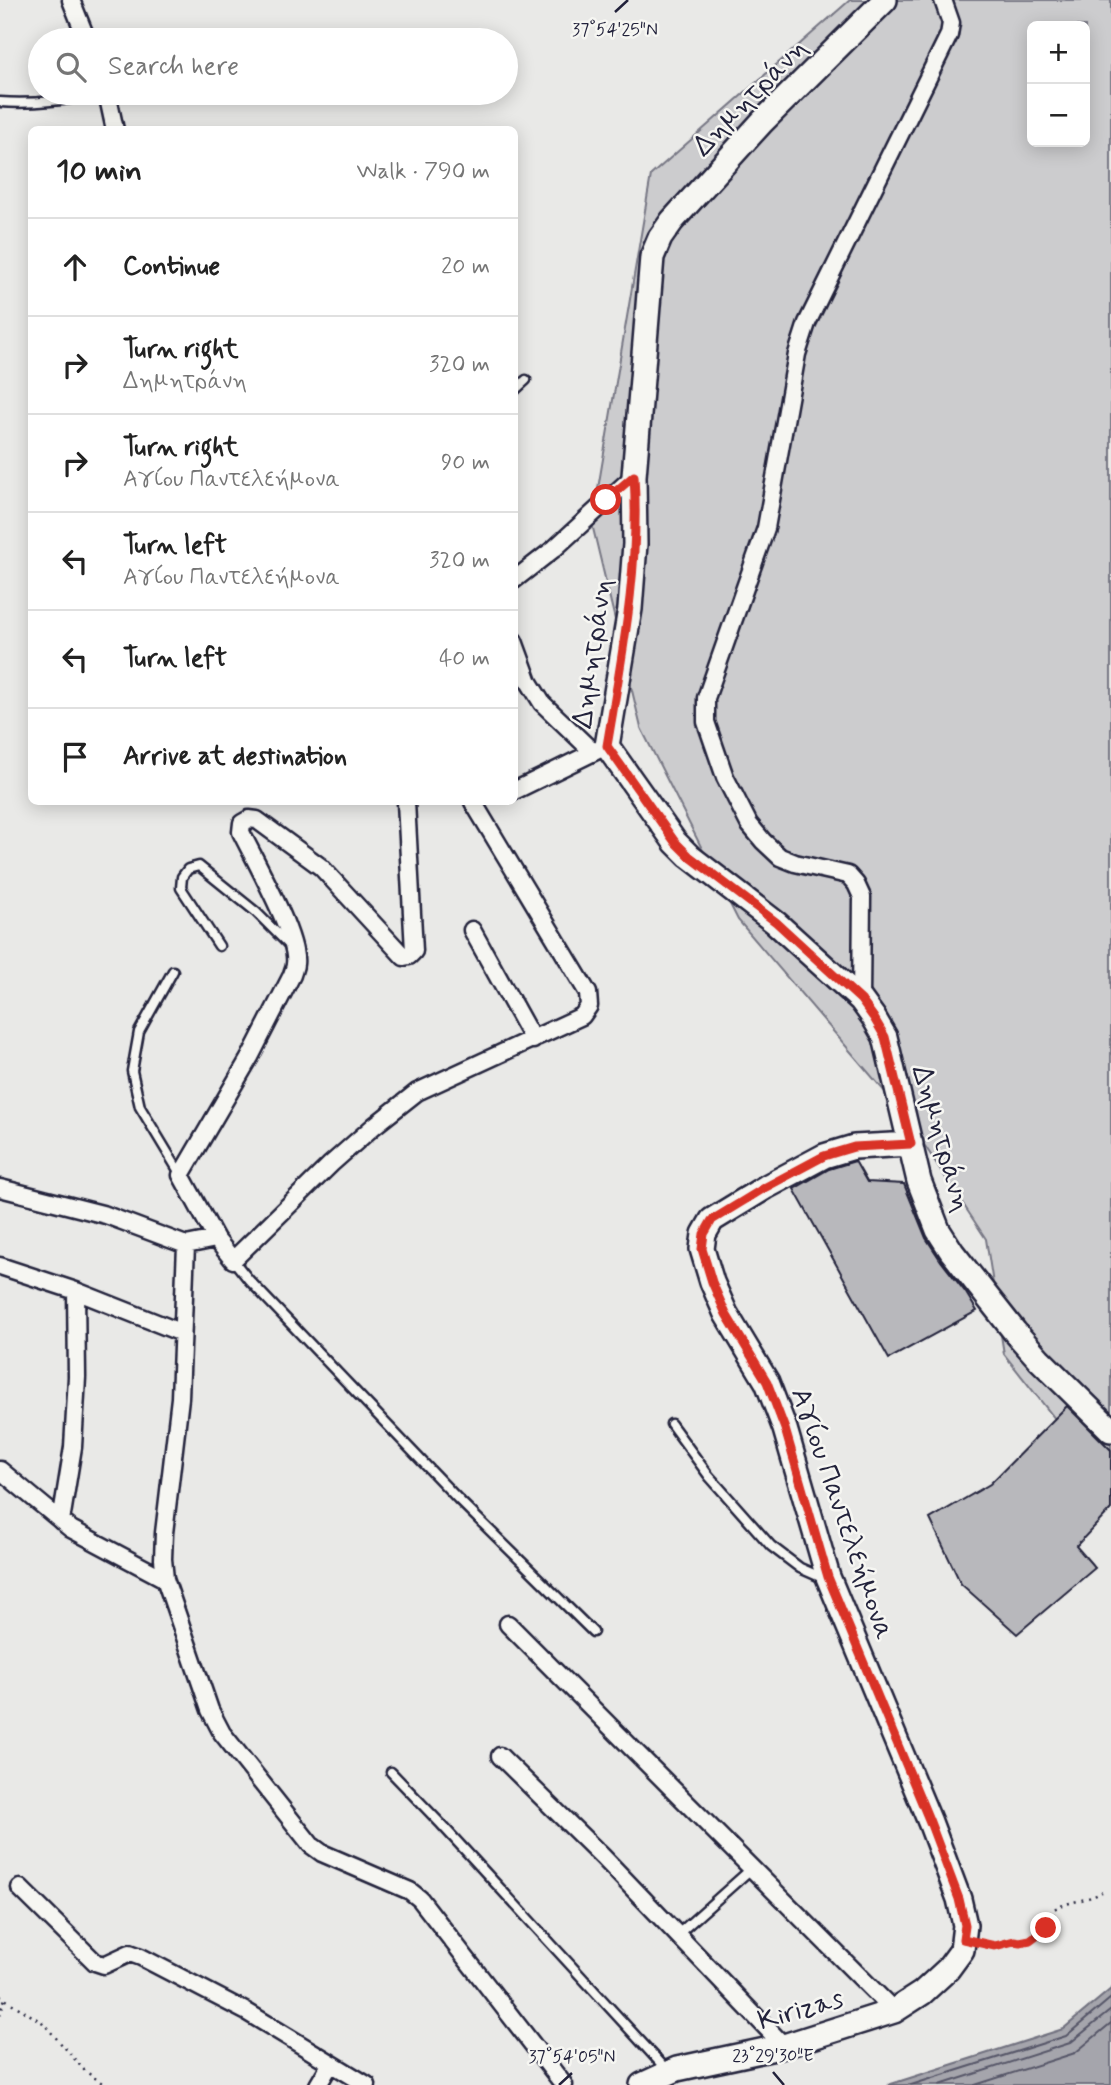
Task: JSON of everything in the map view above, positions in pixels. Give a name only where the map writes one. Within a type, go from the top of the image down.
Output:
[{"type":"street","points":[[71,0],[82,28]]},
{"type":"street","name":"Δημητράνη","points":[[885,0],[762,122],[672,221],[660,238],[652,257],[634,476],[635,544],[630,609],[600,749],[689,856],[776,922],[861,1000],[885,1037],[919,1181],[938,1230],[951,1252],[1039,1360],[1111,1430]]},
{"type":"street","points":[[861,1000],[862,897],[856,884],[848,875],[780,857],[749,824],[726,777],[706,722],[706,698],[766,528],[797,354],[804,333],[949,36],[951,23],[943,0]]},
{"type":"street","points":[[110,105],[114,126]]},
{"type":"street","points":[[518,577],[555,548],[634,476]]},
{"type":"street","points":[[518,651],[542,703],[600,749],[518,789]]},
{"type":"street","points":[[407,805],[414,951],[410,957],[404,957],[321,867],[257,820],[249,819],[242,823],[241,832],[281,913],[294,949],[296,963],[250,1057],[181,1175],[216,1239],[233,1260],[331,1164],[373,1126],[417,1092],[582,1016],[589,1006],[588,993],[475,805]]},
{"type":"street","points":[[472,930],[533,1040]]},
{"type":"street","name":"Αγίου Παντελεήμονα","points":[[911,1144],[854,1147],[824,1156],[712,1220],[704,1234],[702,1249],[726,1314],[767,1382],[785,1429],[830,1582],[930,1822],[959,1899],[965,1925],[963,1939]]},
{"type":"street","points":[[0,1188],[106,1215],[186,1245],[216,1239]]},
{"type":"street","points":[[186,1245],[180,1398],[163,1559],[165,1579],[210,1710],[222,1733],[312,1845],[322,1853],[410,1891],[420,1899],[564,2085]]},
{"type":"street","points":[[0,1266],[76,1291],[182,1333]]},
{"type":"street","points":[[61,1521],[73,1447],[77,1377],[76,1291]]},
{"type":"street","points":[[0,1470],[71,1529],[165,1579]]},
{"type":"street","points":[[508,1624],[894,2011],[922,1993],[948,1969],[962,1950],[963,1939]]},
{"type":"street","points":[[500,1756],[603,1857],[785,2046]]},
{"type":"street","points":[[20,1888],[95,1962],[104,1965],[130,1953],[141,1957],[247,2012],[367,2085]]},
{"type":"street","name":"Kirizas","points":[[642,2085],[668,2072],[785,2046],[894,2011]]},
{"type":"street","points":[[318,2085],[331,2063]]},
{"type":"lane","points":[[0,102],[28,102]]},
{"type":"lane","points":[[518,387],[526,380]]},
{"type":"lane","points":[[219,946],[181,888],[181,877],[188,869],[199,866],[256,912],[294,949]]},
{"type":"lane","points":[[173,971],[139,1031],[132,1071],[140,1107],[181,1175]]},
{"type":"lane","points":[[233,1260],[458,1499],[593,1632]]},
{"type":"lane","points":[[671,1424],[709,1476],[771,1546],[800,1567],[830,1582]]},
{"type":"lane","points":[[391,1772],[668,2072]]},
{"type":"lane","points":[[677,1935],[751,1869]]},
{"type":"path","points":[[963,1939],[995,1946],[1030,1940],[1052,1923],[1054,1909],[1093,1898],[1102,1892]]},
{"type":"path","points":[[0,1996],[43,2023],[85,2071],[105,2085]]},
{"type":"path","points":[[0,2015],[5,1998]]},
{"type":"shaded area","points":[[850,0],[1111,0],[1111,1490],[1004,1354],[986,1239],[904,1114],[738,920],[641,728],[592,524],[651,175]]},
{"type":"water","points":[[1111,1989],[1111,2085],[888,2085],[1063,2029]]},
{"type":"building","points":[[855,1161],[867,1182],[904,1184],[926,1238],[977,1311],[889,1359],[794,1189],[829,1169]]},
{"type":"building","points":[[1067,1406],[1111,1450],[1111,1509],[1076,1546],[1095,1568],[1017,1634],[961,1584],[930,1519],[990,1484]]},
{"type":"route","points":[[606,500],[634,476],[635,544],[630,609],[607,746],[675,842],[689,856],[776,922],[861,1000],[885,1037],[911,1144],[854,1147],[824,1156],[712,1220],[704,1234],[702,1249],[712,1282],[726,1314],[767,1382],[785,1429],[828,1577],[930,1822],[959,1899],[965,1925],[963,1939],[995,1946],[1030,1940],[1046,1928]]}]
